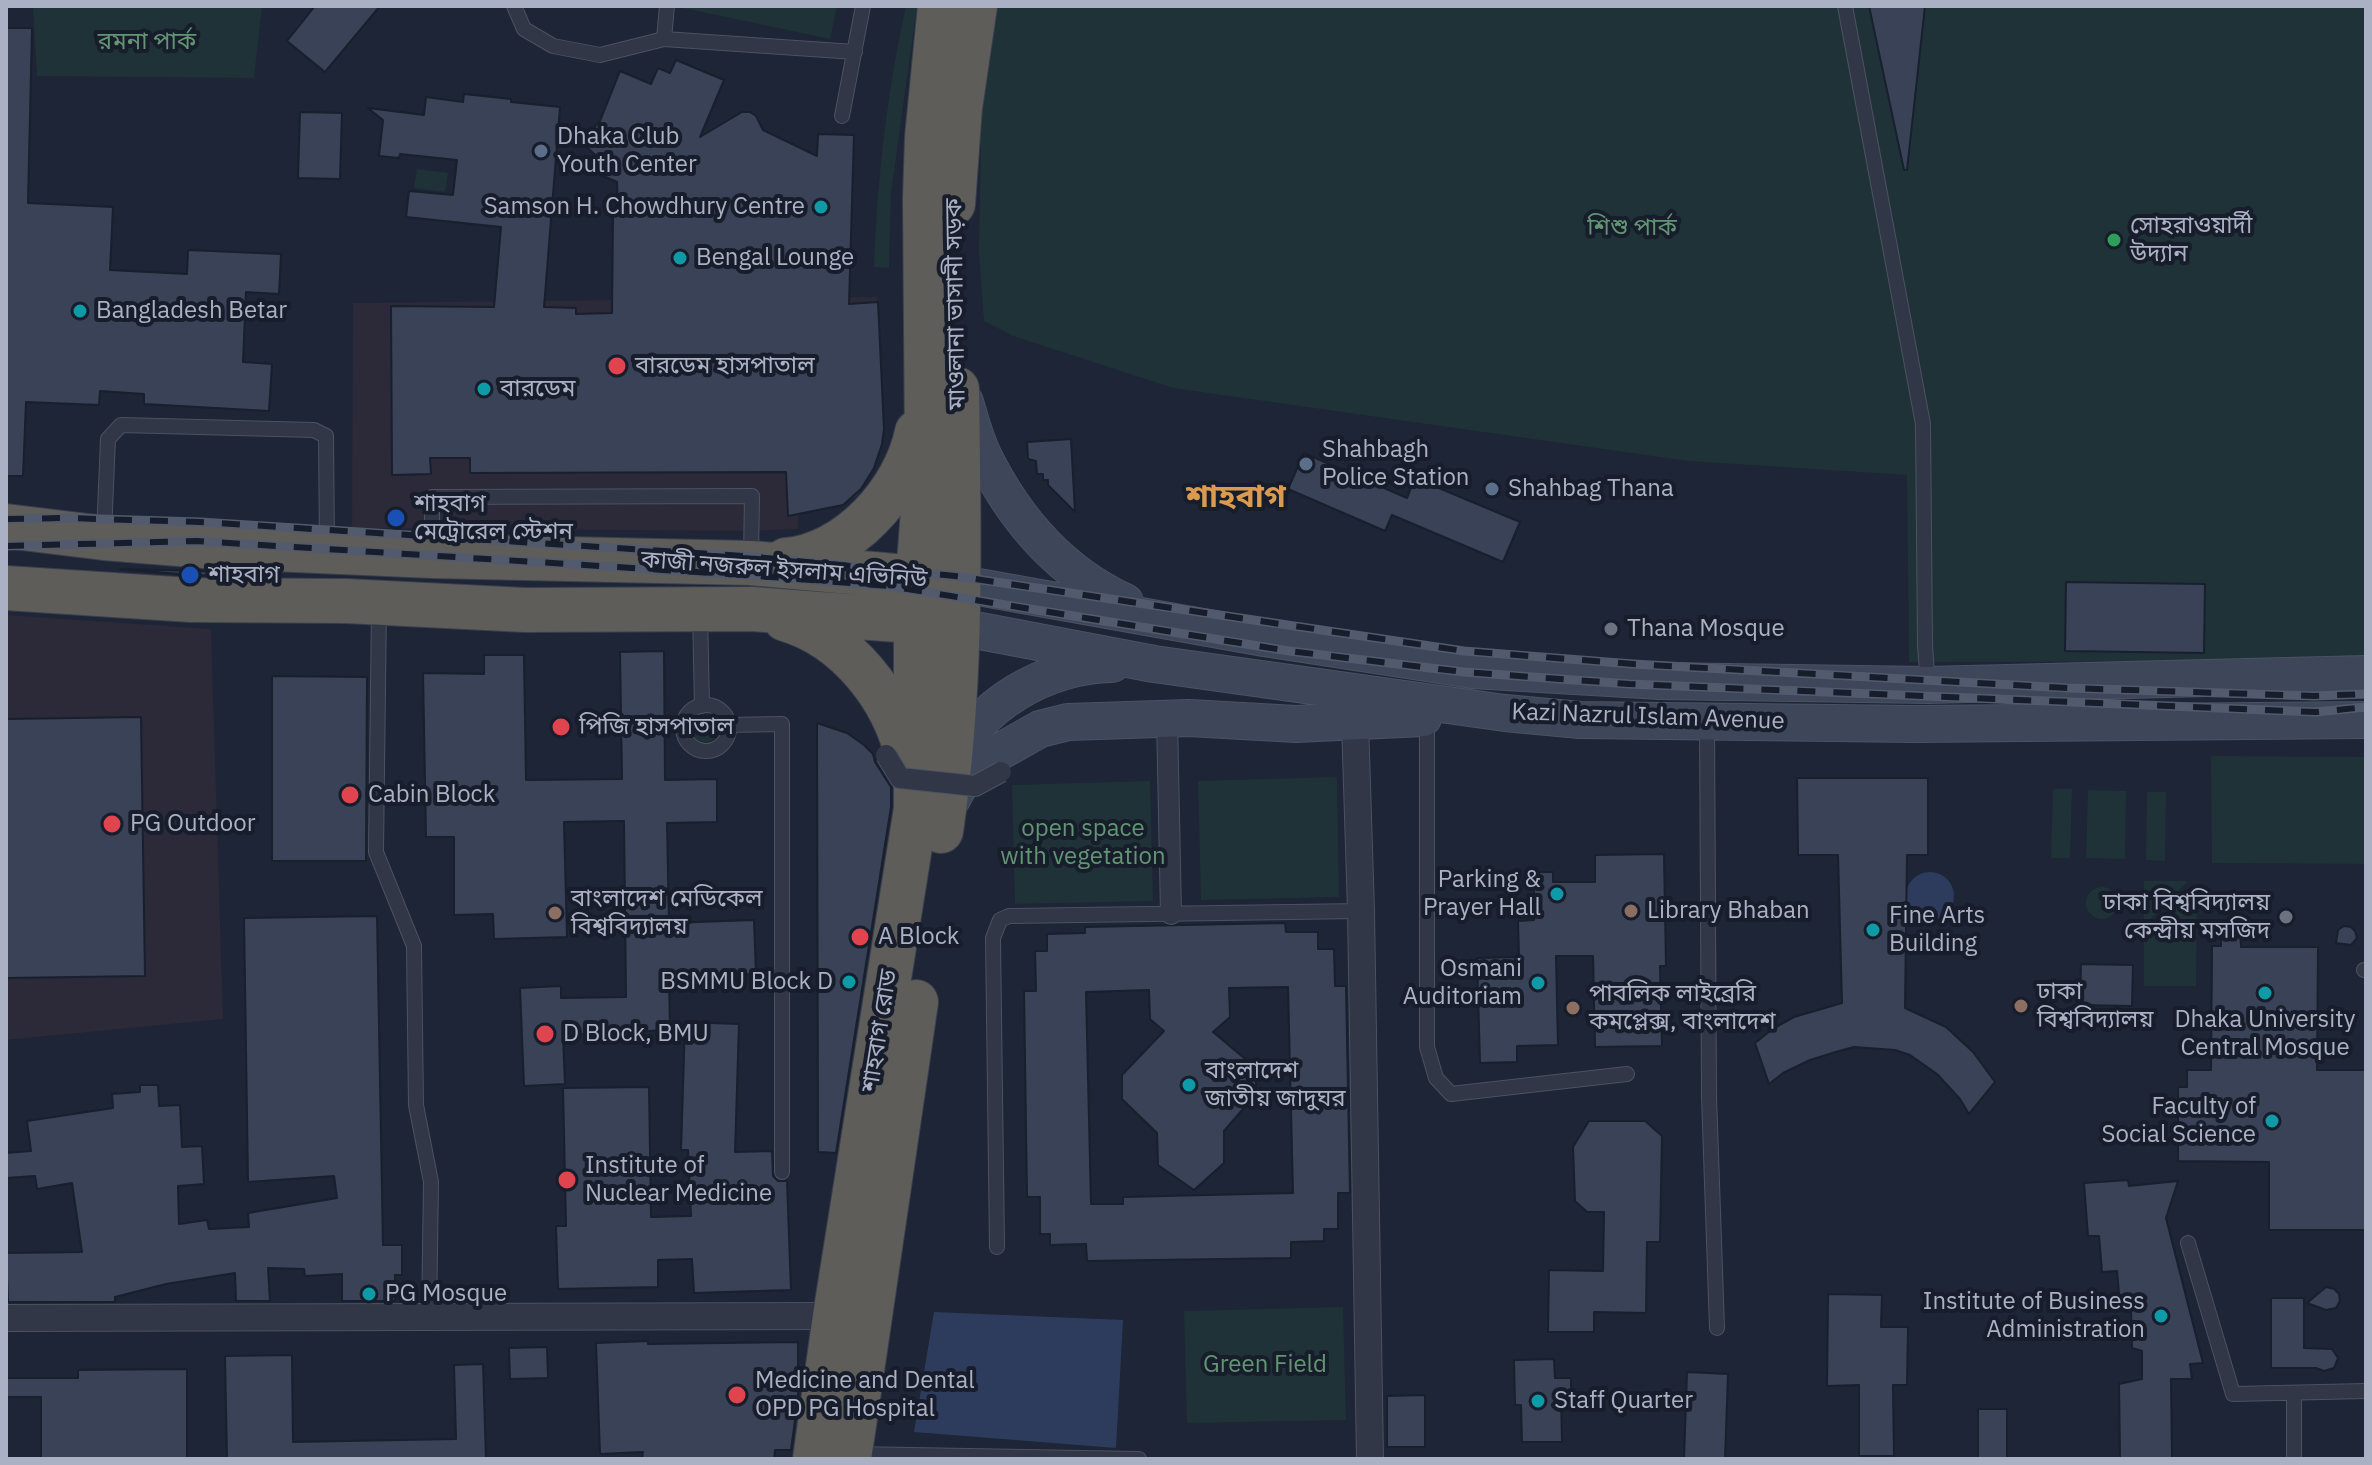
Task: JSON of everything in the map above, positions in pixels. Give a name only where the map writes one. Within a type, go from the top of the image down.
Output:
[{"type":"highway","name":"মাওলানা ভাসানী সড়ক","points":[[940,6],[927,137],[924,279],[942,377]]},
{"type":"highway","name":"মাওলানা ভাসানী সড়ক","points":[[938,602],[927,460],[942,377],[960,108],[975,6]]},
{"type":"highway","points":[[751,563],[798,559],[822,551],[847,539],[871,516],[901,475],[942,377]]},
{"type":"highway","name":"কাজী নজরুল ইসলাম এভিনিউ","points":[[6,526],[104,538],[328,551],[751,563],[938,602]]},
{"type":"highway","name":"কাজী নজরুল ইসলাম এভিনিউ","points":[[6,588],[191,600],[379,603],[525,610],[752,609],[938,602]]},
{"type":"highway","name":"শাহবাগ রোড","points":[[838,1457],[930,812],[938,602]]},
{"type":"highway","points":[[752,609],[801,624],[829,639],[869,678],[897,722],[930,812]]},
{"type":"highway","name":"শাহবাগ রোড","points":[[838,1457],[835,1316],[930,812]]},
{"type":"main road","points":[[942,377],[1006,497],[1034,535],[1064,564],[1097,589],[1157,617]]},
{"type":"main road","name":"Kazi Nazrul Islam Avenue","points":[[938,602],[1157,617],[1472,670],[1660,681],[1928,685],[2366,674]]},
{"type":"main road","name":"Kazi Nazrul Islam Avenue","points":[[938,602],[1154,664],[1505,713],[1580,720],[1915,724],[2366,720]]},
{"type":"main road","points":[[930,812],[975,726],[1006,699],[1047,678],[1094,664],[1154,664]]},
{"type":"main road","points":[[930,812],[980,763],[1040,729],[1079,721],[1167,718],[1296,724],[1505,713]]},
{"type":"street","points":[[1167,718],[1171,914]]},
{"type":"street","points":[[1355,722],[1370,1459]]},
{"type":"street","points":[[886,755],[900,778],[975,786],[1001,772]]},
{"type":"street","points":[[6,1318],[835,1316]]},
{"type":"lane","points":[[514,6],[524,29],[553,46],[600,55],[664,39],[855,52]]},
{"type":"lane","points":[[664,39],[667,6]]},
{"type":"lane","points":[[842,116],[863,6]]},
{"type":"lane","points":[[1845,6],[1923,424],[1928,685]]},
{"type":"lane","points":[[104,538],[108,439],[121,425],[314,430],[326,436],[328,551]]},
{"type":"lane","points":[[432,556],[432,497],[752,496],[751,563]]},
{"type":"lane","points":[[379,603],[376,852],[414,946],[416,1105],[431,1182],[429,1317]]},
{"type":"lane","points":[[700,608],[702,706]]},
{"type":"lane","points":[[702,706],[716,708],[726,718],[728,725],[726,740],[708,752],[693,748],[687,742],[683,727],[689,713],[702,706]]},
{"type":"lane","points":[[1427,717],[1427,1047],[1436,1078],[1451,1094],[1627,1074]]},
{"type":"lane","points":[[1707,721],[1709,1096],[1717,1328]]},
{"type":"lane","points":[[728,725],[782,724],[782,1172]]},
{"type":"lane","points":[[997,1247],[993,938],[1000,920],[1009,916],[1361,911]]},
{"type":"lane","points":[[2188,1243],[2233,1394],[2366,1391]]},
{"type":"lane","points":[[2294,1393],[2294,1459]]},
{"type":"lane","points":[[838,1457],[1139,1459]]},
{"type":"shaded area","name":"বারডেম হাসপাতাল","points":[[877,297],[884,429],[874,468],[857,496],[843,505],[798,514],[798,529],[352,528],[353,303]]},
{"type":"shaded area","name":"PG Outdoor","points":[[6,615],[211,629],[223,1019],[6,1040]]},
{"type":"green space","name":"রমনা পার্ক","points":[[33,6],[262,6],[254,78],[37,76]]},
{"type":"green space","points":[[684,6],[837,6],[830,39]]},
{"type":"green space","points":[[906,6],[917,6],[891,193],[889,268],[874,267],[884,135]]},
{"type":"green space","name":"শিশু পার্ক","points":[[996,6],[2366,6],[2366,661],[1909,662],[1907,475],[1688,461],[1173,388],[1013,336],[984,321],[979,252],[982,84]]},
{"type":"green space","points":[[417,169],[448,173],[445,192],[414,188]]},
{"type":"green space","points":[[705,716],[714,720],[718,729],[714,738],[705,742],[696,738],[692,729],[696,720]]},
{"type":"green space","points":[[2211,756],[2366,757],[2366,864],[2212,863]]},
{"type":"green space","points":[[1337,777],[1339,897],[1201,900],[1198,781]]},
{"type":"green space","name":"open space with vegetation","points":[[1150,781],[1153,901],[1015,904],[1012,785]]},
{"type":"green space","points":[[2053,789],[2072,789],[2070,858],[2051,858]]},
{"type":"green space","points":[[2088,790],[2126,791],[2125,859],[2086,858]]},
{"type":"green space","points":[[2147,792],[2166,792],[2165,861],[2146,860]]},
{"type":"green space","points":[[2144,881],[2188,881],[2144,926]]},
{"type":"green space","points":[[2197,883],[2196,986],[2144,986],[2144,939]]},
{"type":"green space","points":[[2102,887],[2113,892],[2118,903],[2113,914],[2102,919],[2091,914],[2086,903],[2091,892]]},
{"type":"green space","name":"Green Field","points":[[1343,1307],[1346,1420],[1187,1423],[1184,1311]]},
{"type":"water","points":[[1930,872],[1947,879],[1954,896],[1947,913],[1930,920],[1913,913],[1906,896],[1913,879]]},
{"type":"water","points":[[934,1312],[1123,1320],[1116,1448],[914,1432]]},
{"type":"building","points":[[315,6],[380,6],[325,72],[287,41]]},
{"type":"building","points":[[1869,6],[1925,6],[1907,170],[1904,170]]},
{"type":"building","name":"Bangladesh Betar","points":[[6,28],[32,28],[28,203],[113,207],[110,270],[187,274],[188,250],[281,254],[279,294],[246,292],[243,362],[272,364],[269,411],[144,404],[144,394],[100,391],[99,405],[26,402],[23,476],[6,476]]},
{"type":"building","points":[[676,60],[724,80],[700,137],[742,112],[756,116],[763,130],[817,156],[818,134],[854,135],[849,304],[878,302],[884,429],[874,468],[861,489],[843,505],[788,516],[786,472],[470,473],[470,458],[430,458],[431,474],[392,475],[391,306],[494,307],[501,227],[406,217],[409,191],[453,195],[457,160],[400,154],[399,158],[379,156],[383,120],[368,108],[424,115],[426,97],[463,102],[464,94],[560,107],[544,307],[576,308],[576,314],[612,313],[613,214],[618,214],[617,182],[592,171],[598,158],[581,141],[600,121],[620,71],[651,84],[658,68],[670,73]]},
{"type":"building","points":[[300,112],[342,113],[340,179],[298,178]]},
{"type":"building","points":[[1071,439],[1075,512],[1048,485],[1048,480],[1043,480],[1043,474],[1037,474],[1036,461],[1028,459],[1027,442]]},
{"type":"building","points":[[1304,453],[1407,498],[1415,478],[1520,522],[1503,562],[1392,515],[1385,531],[1288,489]]},
{"type":"building","points":[[120,569],[199,571],[279,576],[192,575]]},
{"type":"building","points":[[2066,582],[2205,584],[2204,653],[2065,651]]},
{"type":"building","points":[[664,651],[665,780],[717,779],[717,822],[667,823],[669,923],[754,920],[756,974],[669,977],[670,1030],[563,1035],[565,1084],[524,1086],[520,988],[561,986],[561,998],[626,997],[624,821],[564,822],[567,937],[494,939],[493,914],[454,915],[454,837],[426,837],[423,673],[484,674],[484,655],[524,655],[526,780],[622,779],[620,652]]},
{"type":"building","points":[[272,676],[367,677],[366,861],[272,861]]},
{"type":"building","points":[[141,717],[145,976],[6,978],[6,719]]},
{"type":"building","name":"BSMMU Block D","points":[[817,723],[847,733],[864,745],[873,754],[891,787],[891,807],[836,1153],[818,1152]]},
{"type":"building","name":"Fine Arts Building","points":[[1797,778],[1928,778],[1928,855],[1907,855],[1905,1008],[1946,1027],[1973,1052],[1995,1082],[1969,1114],[1937,1074],[1910,1055],[1895,1050],[1854,1047],[1839,1051],[1810,1060],[1783,1073],[1769,1084],[1755,1043],[1794,1017],[1842,1003],[1838,855],[1798,855]]},
{"type":"building","points":[[1664,854],[1666,966],[1660,966],[1662,1046],[1595,1047],[1593,956],[1556,956],[1558,1045],[1517,1046],[1517,1062],[1480,1063],[1477,958],[1519,957],[1518,921],[1534,920],[1534,872],[1553,872],[1553,882],[1595,882],[1595,855]]},
{"type":"building","points":[[377,916],[383,1245],[402,1245],[402,1275],[395,1275],[395,1301],[342,1301],[342,1274],[305,1276],[304,1269],[268,1268],[270,1301],[236,1301],[235,1273],[166,1284],[115,1297],[115,1302],[8,1302],[6,1253],[82,1252],[72,1183],[37,1189],[35,1176],[6,1178],[6,1153],[31,1151],[27,1121],[113,1108],[112,1094],[140,1092],[140,1085],[158,1085],[159,1106],[180,1105],[182,1147],[202,1146],[204,1184],[178,1186],[179,1224],[207,1220],[209,1229],[249,1227],[248,1213],[337,1198],[334,1176],[248,1182],[244,918]]},
{"type":"building","name":"Faculty of Social Science","points":[[2232,921],[2240,925],[2241,947],[2318,947],[2317,1070],[2366,1070],[2366,1230],[2269,1230],[2269,1162],[2178,1161],[2178,1087],[2187,1087],[2187,1070],[2211,1070],[2212,946],[2221,946],[2221,927]]},
{"type":"building","name":"বাংলাদেশ জাতীয় জাদুঘর","points":[[1285,923],[1286,932],[1318,932],[1318,949],[1334,949],[1335,986],[1346,986],[1350,1193],[1338,1193],[1338,1229],[1324,1229],[1324,1241],[1291,1242],[1291,1258],[1087,1261],[1086,1244],[1050,1245],[1050,1234],[1040,1234],[1040,1197],[1027,1197],[1024,991],[1036,991],[1035,951],[1047,951],[1047,934],[1085,933],[1085,927]],"holes":[[[1288,987],[1293,1193],[1123,1197],[1123,1204],[1091,1204],[1086,992],[1149,990],[1150,1019],[1164,1031],[1122,1075],[1122,1099],[1157,1133],[1158,1165],[1194,1190],[1224,1163],[1224,1131],[1256,1094],[1256,1068],[1213,1032],[1230,1017],[1229,988]]]},
{"type":"building","points":[[2344,926],[2355,931],[2357,938],[2351,945],[2336,943],[2338,930]]},
{"type":"building","points":[[2081,964],[2133,965],[2132,1006],[2080,1005]]},
{"type":"building","points":[[685,1022],[739,1024],[735,1152],[772,1151],[773,1176],[778,1181],[787,1181],[791,1290],[694,1293],[692,1259],[658,1260],[658,1287],[558,1289],[556,1226],[566,1226],[563,1088],[649,1087],[651,1217],[691,1216],[688,1150],[681,1150]]},
{"type":"building","points":[[1589,1121],[1645,1121],[1662,1136],[1660,1242],[1647,1242],[1646,1313],[1594,1312],[1594,1332],[1548,1332],[1549,1270],[1603,1271],[1604,1212],[1587,1212],[1575,1201],[1573,1147]]},
{"type":"building","name":"Institute of Business Administration","points":[[2128,1180],[2129,1186],[2178,1181],[2166,1218],[2203,1363],[2190,1364],[2192,1379],[2171,1379],[2172,1459],[2120,1459],[2119,1384],[2142,1379],[2142,1351],[2132,1348],[2131,1309],[2120,1305],[2117,1271],[2102,1272],[2099,1236],[2088,1236],[2084,1183]]},
{"type":"building","points":[[2326,1287],[2339,1294],[2340,1301],[2336,1308],[2326,1310],[2307,1303]]},
{"type":"building","points":[[1828,1294],[1882,1295],[1881,1327],[1908,1327],[1907,1385],[1893,1385],[1894,1456],[1859,1456],[1859,1385],[1827,1386]]},
{"type":"building","points":[[2271,1298],[2304,1298],[2304,1348],[2332,1349],[2338,1358],[2334,1368],[2324,1371],[2316,1368],[2271,1368]]},
{"type":"building","points":[[648,1341],[648,1344],[798,1342],[798,1398],[791,1450],[775,1450],[774,1459],[642,1459],[643,1452],[600,1454],[596,1343]]},
{"type":"building","points":[[547,1347],[548,1378],[510,1379],[509,1348]]},
{"type":"building","points":[[292,1355],[293,1442],[456,1439],[454,1365],[483,1364],[486,1459],[227,1459],[225,1356]]},
{"type":"building","name":"Staff Quarter","points":[[1554,1359],[1555,1378],[1571,1378],[1571,1396],[1561,1396],[1562,1442],[1522,1442],[1521,1405],[1515,1405],[1514,1360]]},
{"type":"building","points":[[187,1369],[187,1459],[41,1459],[41,1397],[6,1397],[6,1378],[78,1378],[78,1370]]},
{"type":"building","points":[[1687,1372],[1728,1374],[1725,1459],[1684,1459]]},
{"type":"building","points":[[1425,1395],[1425,1447],[1387,1447],[1387,1396]]},
{"type":"building","points":[[1978,1409],[2007,1409],[2007,1459],[1978,1459]]},
{"type":"railway","points":[[6,519],[200,522],[744,556],[955,576],[1464,651],[1633,664],[2068,688],[2314,696],[2366,694]]},
{"type":"railway","points":[[6,546],[197,541],[889,586],[1289,651],[1464,672],[1629,684],[2316,712],[2366,707]]},
{"type":"place","name":"Dhaka Club Youth Center","points":[[541,151]]},
{"type":"place","name":"Samson H. Chowdhury Centre","points":[[821,207]]},
{"type":"place","name":"সোহরাওয়ার্দী উদ্যান","points":[[2114,240]]},
{"type":"place","name":"Bengal Lounge","points":[[680,258]]},
{"type":"place","name":"Bangladesh Betar","points":[[80,311]]},
{"type":"place","name":"বারডেম হাসপাতাল","points":[[617,366]]},
{"type":"place","name":"বারডেম","points":[[484,389]]},
{"type":"place","name":"Shahbagh Police Station","points":[[1306,464]]},
{"type":"place","name":"Shahbag Thana","points":[[1492,489]]},
{"type":"place","name":"শাহবাগ মেট্রোরেল স্টেশন","points":[[396,518]]},
{"type":"place","name":"শাহবাগ","points":[[190,575]]},
{"type":"place","name":"Thana Mosque","points":[[1611,629]]},
{"type":"place","name":"পিজি হাসপাতাল","points":[[561,727]]},
{"type":"place","name":"Cabin Block","points":[[350,795]]},
{"type":"place","name":"PG Outdoor","points":[[112,824]]},
{"type":"place","name":"Parking & Prayer Hall","points":[[1557,894]]},
{"type":"place","name":"Library Bhaban","points":[[1631,911]]},
{"type":"place","name":"বাংলাদেশ মেডিকেল বিশ্ববিদ্যালয়","points":[[555,913]]},
{"type":"place","name":"ঢাকা বিশ্ববিদ্যালয় কেন্দ্রীয় মসজিদ","points":[[2286,917]]},
{"type":"place","name":"Fine Arts Building","points":[[1873,930]]},
{"type":"place","name":"A Block","points":[[860,937]]},
{"type":"place","name":"BSMMU Block D","points":[[849,982]]},
{"type":"place","name":"Osmani Auditoriam","points":[[1538,983]]},
{"type":"place","name":"Dhaka University Central Mosque","points":[[2265,993]]},
{"type":"place","name":"ঢাকা বিশ্ববিদ্যালয়","points":[[2021,1006]]},
{"type":"place","name":"পাবলিক লাইব্রেরি কমপ্লেক্স, বাংলাদেশ","points":[[1573,1008]]},
{"type":"place","name":"D Block, BMU","points":[[545,1034]]},
{"type":"place","name":"বাংলাদেশ জাতীয় জাদুঘর","points":[[1189,1085]]},
{"type":"place","name":"Faculty of Social Science","points":[[2272,1121]]},
{"type":"place","name":"Institute of Nuclear Medicine","points":[[567,1180]]},
{"type":"place","name":"PG Mosque","points":[[369,1294]]},
{"type":"place","name":"Institute of Business Administration","points":[[2161,1316]]},
{"type":"place","name":"Medicine and Dental OPD PG Hospital","points":[[737,1395]]},
{"type":"place","name":"Staff Quarter","points":[[1538,1401]]},
{"type":"district","name":"শাহবাগ","points":[[1236,498]]}]
